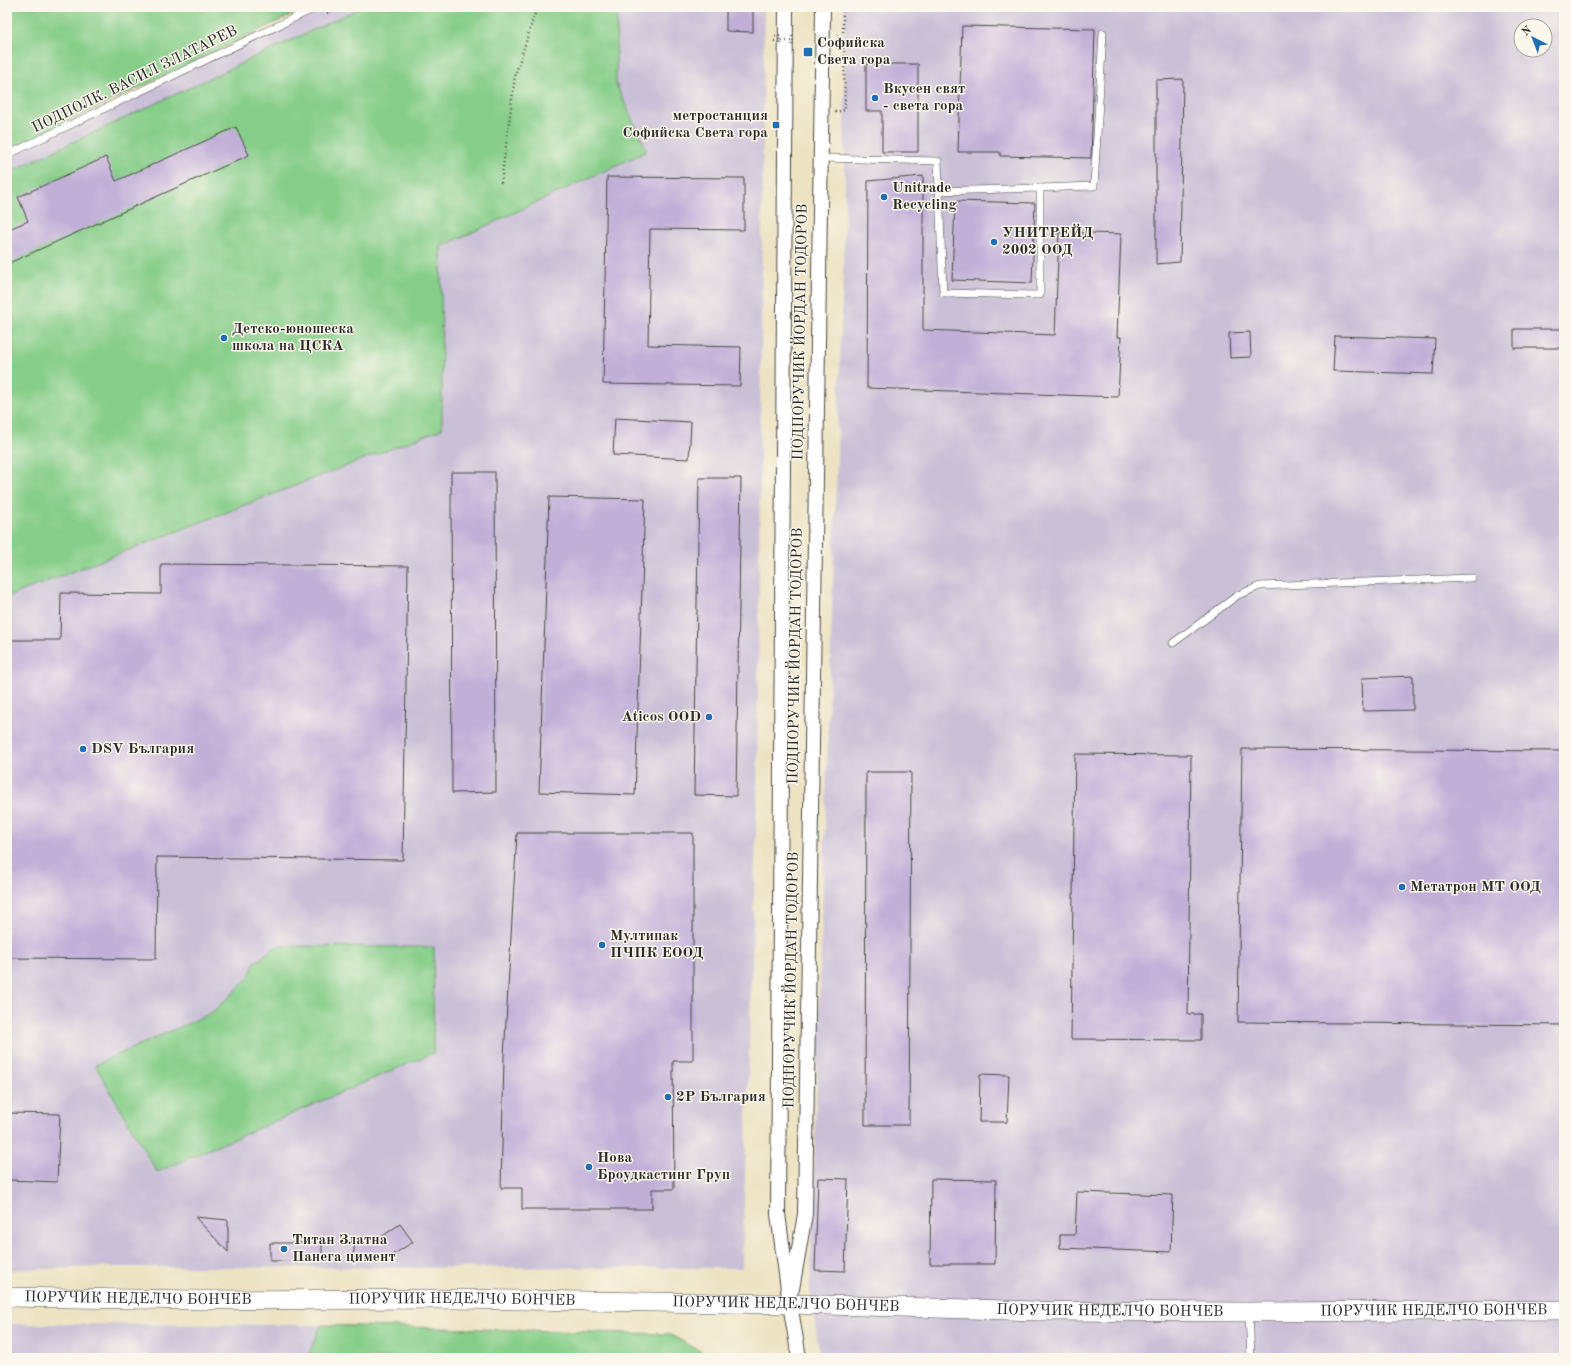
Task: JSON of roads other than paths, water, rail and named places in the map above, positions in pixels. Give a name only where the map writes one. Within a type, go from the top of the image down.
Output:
[{"type":"street","name":"ПОДПОРУЧИК ЙОРДАН ТОДОРОВ","points":[[786,7],[778,1214],[799,1358]]},
{"type":"street","name":"ПОДПОРУЧИК ЙОРДАН ТОДОРОВ","points":[[790,1304],[805,1214],[820,158],[819,41],[823,7]]},
{"type":"street","name":"ПОРУЧИК НЕДЕЛЧО БОНЧЕВ","points":[[7,1297],[198,1300],[456,1299],[790,1304],[1037,1311],[1249,1312],[1564,1310]]},
{"type":"lane","name":"ПОДПОЛК. ВАСИЛ ЗЛАТАРЕВ","points":[[7,155],[317,7]]},
{"type":"lane","points":[[939,191],[1094,186],[1103,33]]},
{"type":"lane","points":[[820,158],[938,162],[942,293],[1040,295],[1040,188]]},
{"type":"lane","points":[[1173,643],[1238,595],[1260,586],[1472,578]]},
{"type":"lane","points":[[1249,1312],[1251,1358]]},
{"type":"place","name":"Софийска Света гора","points":[[808,52]]},
{"type":"place","name":"Вкусен свят - света гора","points":[[875,98]]},
{"type":"place","name":"метростанция Софийска Света гора","points":[[776,125]]},
{"type":"place","name":"Unitrade Recycling","points":[[884,197]]},
{"type":"place","name":"УНИТРЕЙД 2002 ООД","points":[[994,242]]},
{"type":"place","name":"Детско-юношеска школа на ЦСКА","points":[[224,338]]},
{"type":"place","name":"Aticos OOD","points":[[709,717]]},
{"type":"place","name":"DSV България","points":[[83,749]]},
{"type":"place","name":"Метатрон МТ ООД","points":[[1402,887]]},
{"type":"place","name":"Мултипак ПЧПК ЕООД","points":[[602,945]]},
{"type":"place","name":"2Р България","points":[[668,1097]]},
{"type":"place","name":"Нова Броудкастинг Груп","points":[[589,1167]]},
{"type":"place","name":"Титан Златна Панега цимент","points":[[284,1249]]}]
